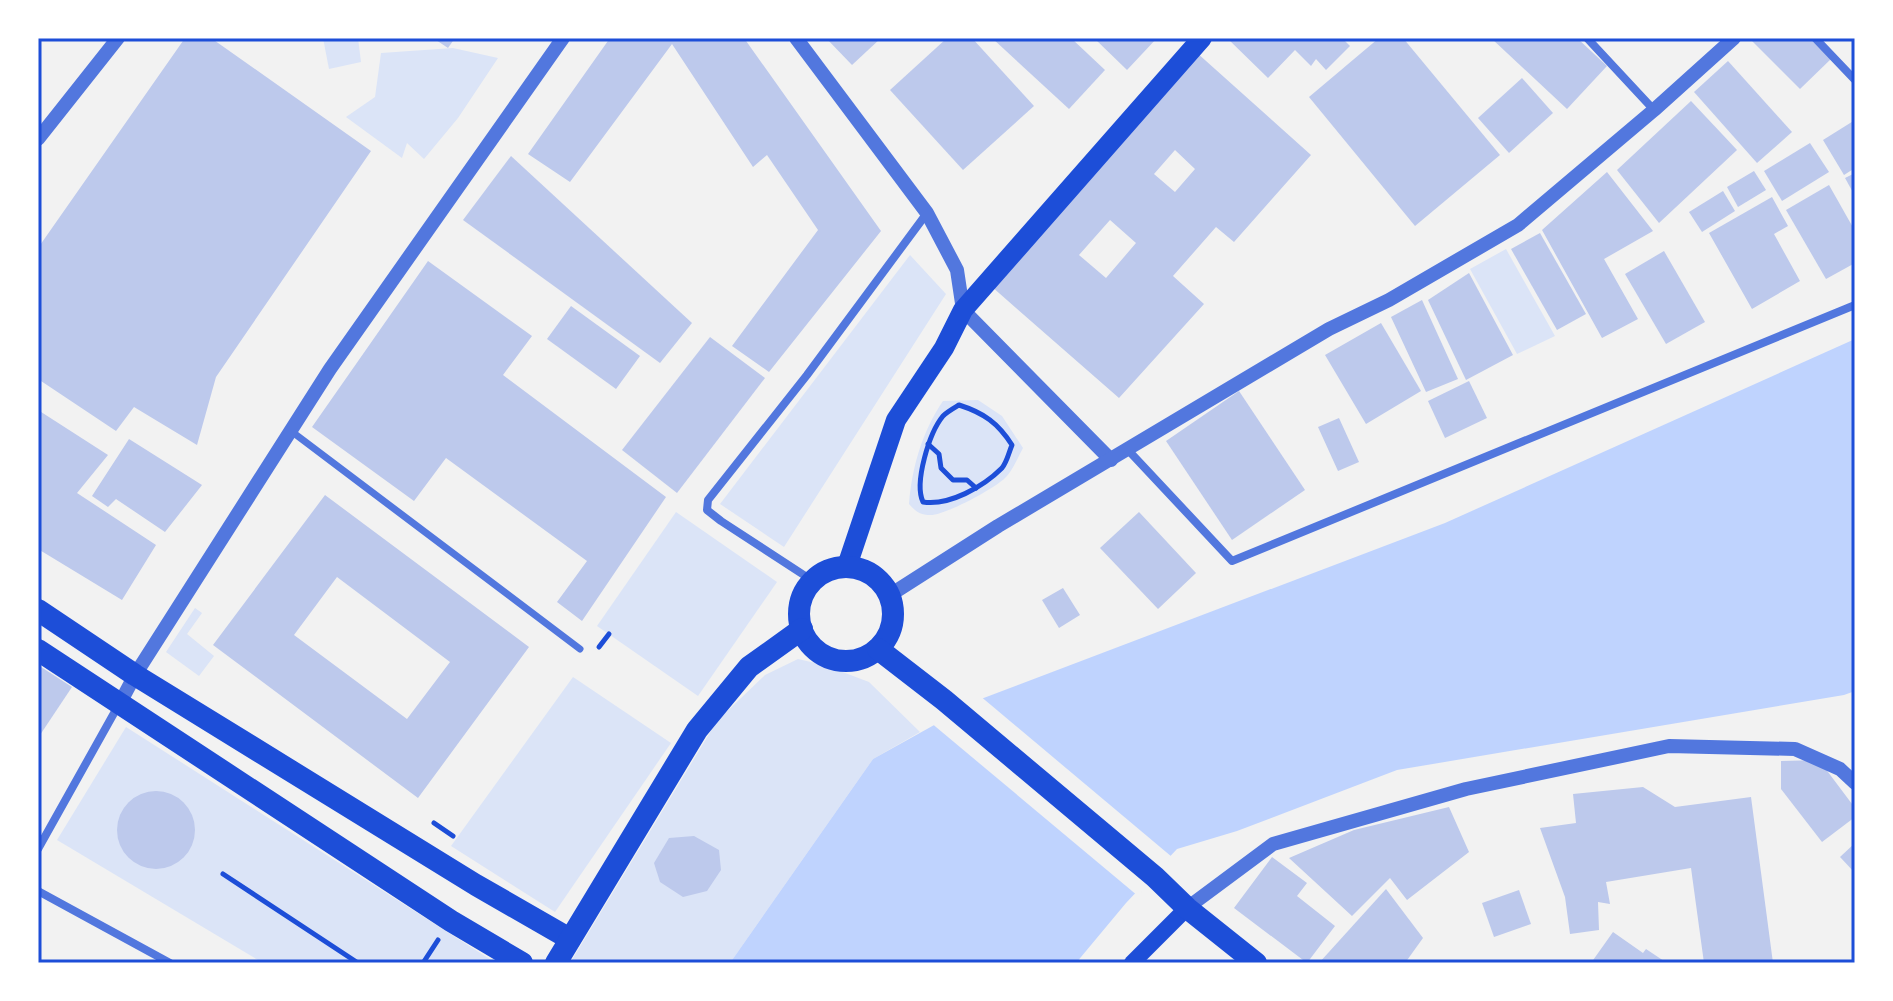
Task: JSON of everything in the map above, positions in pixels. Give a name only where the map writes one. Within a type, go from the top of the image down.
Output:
[{"type":"highway","points":[[847,566],[873,574],[890,595],[893,622],[888,636],[878,649],[865,658],[849,661],[834,660],[820,654],[809,643],[802,629],[800,603],[813,581],[835,568],[847,566]]},
{"type":"highway","points":[[38,610],[135,675],[476,885],[570,939]]},
{"type":"highway","points":[[556,963],[697,730],[749,667],[802,629]]},
{"type":"highway","points":[[878,649],[944,700],[1155,877],[1187,908],[1256,963]]},
{"type":"highway","points":[[38,650],[451,921],[522,963]]},
{"type":"main road","points":[[847,566],[896,420],[944,348],[963,310],[1202,38]]},
{"type":"main road","points":[[1132,963],[1187,908]]},
{"type":"street","points":[[38,139],[118,38]]},
{"type":"street","points":[[38,849],[135,675],[330,369],[563,38]]},
{"type":"street","points":[[796,38],[927,213],[957,270],[963,310],[1111,460]]},
{"type":"street","points":[[1587,38],[1654,110]]},
{"type":"street","points":[[890,595],[998,526],[1329,329],[1389,300],[1518,225],[1734,38]]},
{"type":"street","points":[[1815,38],[1855,80]]},
{"type":"street","points":[[813,581],[721,521],[707,510],[708,500],[807,375],[927,213]]},
{"type":"street","points":[[1128,450],[1232,561],[1855,305]]},
{"type":"street","points":[[291,431],[580,649]]},
{"type":"street","points":[[1187,908],[1273,844],[1466,789],[1669,746],[1795,749],[1840,769],[1855,783]]},
{"type":"street","points":[[38,891],[170,963]]},
{"type":"path","points":[[959,405],[980,412],[1001,428],[1012,445],[1004,466],[976,488],[937,504],[923,502],[919,494],[927,444],[943,415],[959,405]]},
{"type":"path","points":[[927,444],[939,454],[941,468],[953,480],[967,480],[976,488]]},
{"type":"path","points":[[223,874],[358,963]]},
{"type":"path","points":[[423,963],[440,936]]},
{"type":"shaded area","points":[[323,38],[358,38],[361,62],[329,69]]},
{"type":"shaded area","points":[[453,48],[498,58],[458,118],[424,159],[407,143],[402,158],[346,117],[375,97],[381,53]]},
{"type":"shaded area","points":[[1506,249],[1555,336],[1517,354],[1470,269]]},
{"type":"shaded area","points":[[910,255],[946,294],[784,547],[720,504]]},
{"type":"shaded area","points":[[978,400],[1002,416],[1023,448],[1014,466],[1002,481],[958,506],[937,514],[918,512],[909,504],[913,477],[919,450],[936,413],[943,401]]},
{"type":"shaded area","points":[[676,512],[777,582],[698,696],[597,626]]},
{"type":"shaded area","points":[[195,608],[202,613],[187,634],[214,656],[199,676],[166,652]]},
{"type":"shaded area","points":[[798,659],[869,682],[920,732],[873,759],[730,963],[570,963],[717,721],[765,675]]},
{"type":"shaded area","points":[[573,677],[671,743],[555,912],[451,846]]},
{"type":"shaded area","points":[[126,727],[496,963],[263,963],[57,840]]},
{"type":"water","points":[[1855,339],[1855,691],[1397,770],[1237,831],[1177,849],[1076,963],[730,963],[873,759],[981,699],[1445,523]]},
{"type":"pier","points":[[979,695],[1172,857],[1138,896],[930,722]]},
{"type":"building","points":[[185,38],[211,38],[371,151],[216,377],[197,445],[134,407],[116,431],[38,379],[38,248]]},
{"type":"building","points":[[433,38],[455,38],[448,48]]},
{"type":"building","points":[[610,38],[744,38],[881,231],[769,372],[732,346],[818,230],[767,155],[753,167],[672,44],[570,182],[528,154]]},
{"type":"building","points":[[826,38],[881,38],[852,65]]},
{"type":"building","points":[[947,38],[972,38],[1034,106],[963,170],[890,90]]},
{"type":"building","points":[[992,38],[1071,38],[1105,70],[1069,109]]},
{"type":"building","points":[[1094,38],[1157,38],[1127,70]]},
{"type":"building","points":[[1227,38],[1342,38],[1350,46],[1326,70],[1316,59],[1311,66],[1295,50],[1268,78]]},
{"type":"building","points":[[1379,38],[1403,38],[1500,155],[1415,226],[1309,97]]},
{"type":"building","points":[[1491,38],[1577,38],[1607,66],[1567,109]]},
{"type":"building","points":[[1755,38],[1813,38],[1832,58],[1800,89],[1752,41]]},
{"type":"building","points":[[1196,52],[1311,155],[1234,242],[1216,227],[1173,276],[1204,304],[1119,398],[991,286]],"holes":[[[1175,150],[1195,169],[1175,192],[1154,174]],[[1110,220],[1136,243],[1106,278],[1079,255]]]},
{"type":"building","points":[[1728,61],[1792,132],[1757,163],[1694,92]]},
{"type":"building","points":[[1522,78],[1553,113],[1509,153],[1478,118]]},
{"type":"building","points":[[1691,101],[1737,150],[1659,223],[1617,170]]},
{"type":"building","points":[[1855,120],[1855,168],[1844,175],[1823,140]]},
{"type":"building","points":[[1810,143],[1829,172],[1782,201],[1764,171]]},
{"type":"building","points":[[511,156],[692,323],[660,363],[463,220]]},
{"type":"building","points":[[1754,171],[1766,190],[1738,207],[1727,187]]},
{"type":"building","points":[[1607,172],[1653,231],[1604,259],[1638,319],[1602,338],[1542,230]]},
{"type":"building","points":[[1855,173],[1855,196],[1845,178]]},
{"type":"building","points":[[1829,185],[1855,231],[1855,263],[1826,279],[1786,210]]},
{"type":"building","points":[[1723,191],[1735,211],[1702,232],[1689,212]]},
{"type":"building","points":[[1772,197],[1788,226],[1774,234],[1800,281],[1752,309],[1709,233]]},
{"type":"building","points":[[1540,233],[1586,314],[1557,330],[1511,249]]},
{"type":"building","points":[[1664,251],[1705,322],[1666,344],[1625,274]]},
{"type":"building","points":[[428,261],[532,336],[503,375],[666,497],[582,621],[557,602],[587,561],[446,458],[414,501],[312,427]]},
{"type":"building","points":[[1469,273],[1513,355],[1466,380],[1428,300]]},
{"type":"building","points":[[1422,300],[1458,379],[1426,392],[1391,317]]},
{"type":"building","points":[[571,306],[640,356],[616,389],[547,339]]},
{"type":"building","points":[[1381,323],[1421,391],[1366,424],[1325,355]]},
{"type":"building","points":[[710,337],[765,378],[677,493],[622,450]]},
{"type":"building","points":[[1469,381],[1487,418],[1445,438],[1428,401]]},
{"type":"building","points":[[1239,391],[1305,490],[1232,540],[1166,441]]},
{"type":"building","points":[[38,410],[108,455],[77,493],[156,545],[122,600],[38,549]]},
{"type":"building","points":[[1339,418],[1359,462],[1338,471],[1318,427]]},
{"type":"building","points":[[129,439],[202,485],[165,532],[116,499],[108,507],[92,496]]},
{"type":"building","points":[[325,495],[529,647],[418,798],[213,645]],"holes":[[[337,577],[450,662],[407,719],[294,635]]]},
{"type":"building","points":[[1139,512],[1196,573],[1158,609],[1100,548]]},
{"type":"building","points":[[1063,588],[1080,615],[1059,628],[1042,600]]},
{"type":"building","points":[[38,665],[72,687],[38,738]]},
{"type":"building","points":[[1819,760],[1855,808],[1855,817],[1822,842],[1781,789],[1781,761]]},
{"type":"building","points":[[1643,787],[1675,807],[1751,797],[1773,963],[1704,963],[1691,868],[1606,882],[1610,904],[1598,902],[1599,930],[1570,934],[1565,897],[1540,828],[1576,823],[1573,794]]},
{"type":"building","points":[[156,791],[171,794],[188,808],[195,830],[192,845],[178,862],[156,869],[141,866],[124,852],[117,830],[120,815],[134,798]]},
{"type":"building","points":[[1449,807],[1469,852],[1407,900],[1390,878],[1352,916],[1289,858],[1354,830]]},
{"type":"building","points":[[694,836],[719,850],[721,870],[707,891],[683,897],[660,882],[654,863],[669,838]]},
{"type":"building","points":[[1855,843],[1855,873],[1840,857]]},
{"type":"building","points":[[1272,857],[1307,883],[1297,896],[1335,926],[1307,963],[1234,908]]},
{"type":"building","points":[[1386,889],[1423,938],[1405,963],[1319,963]]},
{"type":"building","points":[[1519,890],[1531,924],[1494,937],[1482,903]]},
{"type":"building","points":[[1613,932],[1643,953],[1646,949],[1667,963],[1591,963]]}]
